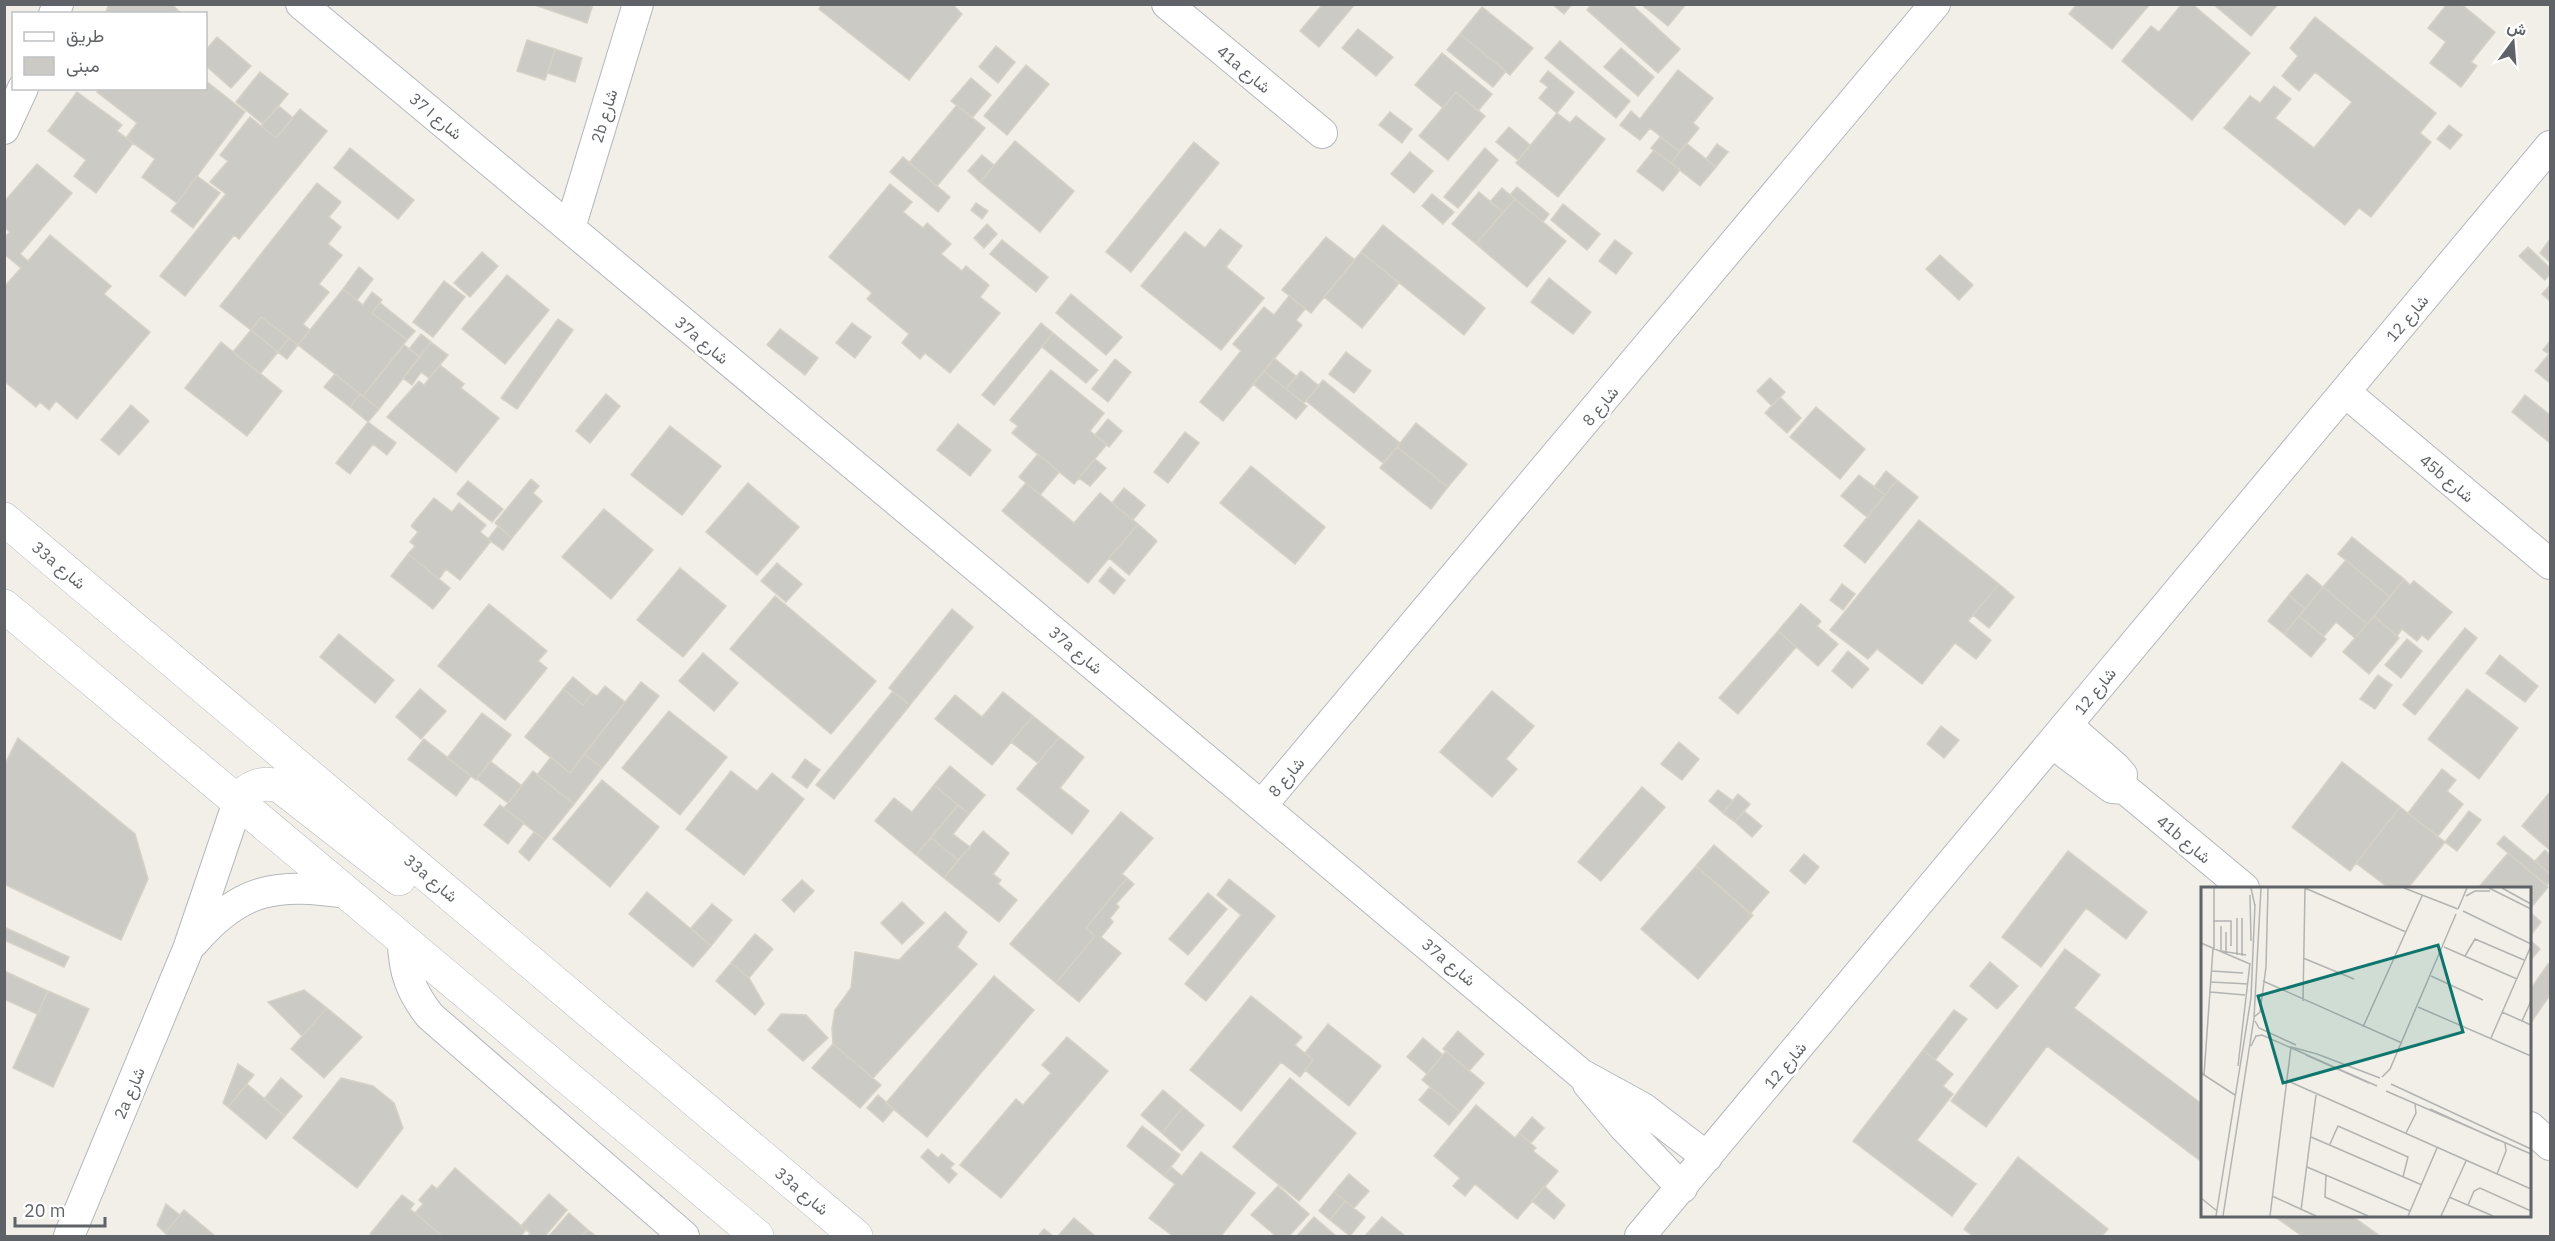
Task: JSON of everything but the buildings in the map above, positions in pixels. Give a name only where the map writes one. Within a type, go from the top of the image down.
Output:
[{"type":"street","name":"شارع ا 37","points":[[300,4],[570,228]]},
{"type":"street","name":"2b شارع","points":[[570,228],[638,4]]},
{"type":"street","name":"41a شارع","points":[[1167,4],[1322,134]]},
{"type":"street","name":"شارع 8","points":[[1262,805],[1935,4]]},
{"type":"street","points":[[4,129],[22,90]]},
{"type":"street","name":"شارع 12","points":[[1640,1236],[2550,146]]},
{"type":"street","name":"37a شارع","points":[[570,228],[1581,1074],[1643,1108],[1707,1157]]},
{"type":"street","name":"45b شارع","points":[[2345,392],[2550,564]]},
{"type":"street","name":"33a شارع","points":[[4,519],[856,1236]]},
{"type":"street","points":[[4,606],[757,1236]]},
{"type":"street","name":"41b شارع","points":[[2060,734],[2115,767],[2121,774],[2125,789],[2243,887]]},
{"type":"street","points":[[238,802],[251,788],[260,784],[281,787],[493,954],[521,969],[552,980]]},
{"type":"street","name":"2a شارع","points":[[74,1234],[188,949],[238,802]]},
{"type":"street","name":"2a شارع","points":[[188,949],[224,912],[261,892],[303,887],[347,893]]},
{"type":"street","points":[[404,940],[403,961],[408,979],[417,999],[430,1016],[684,1236]]},
{"type":"street","name":"37a شارع","points":[[1581,1074],[1611,1112],[1682,1188]]},
{"type":"street","points":[[2531,1130],[2550,1145]]}]
